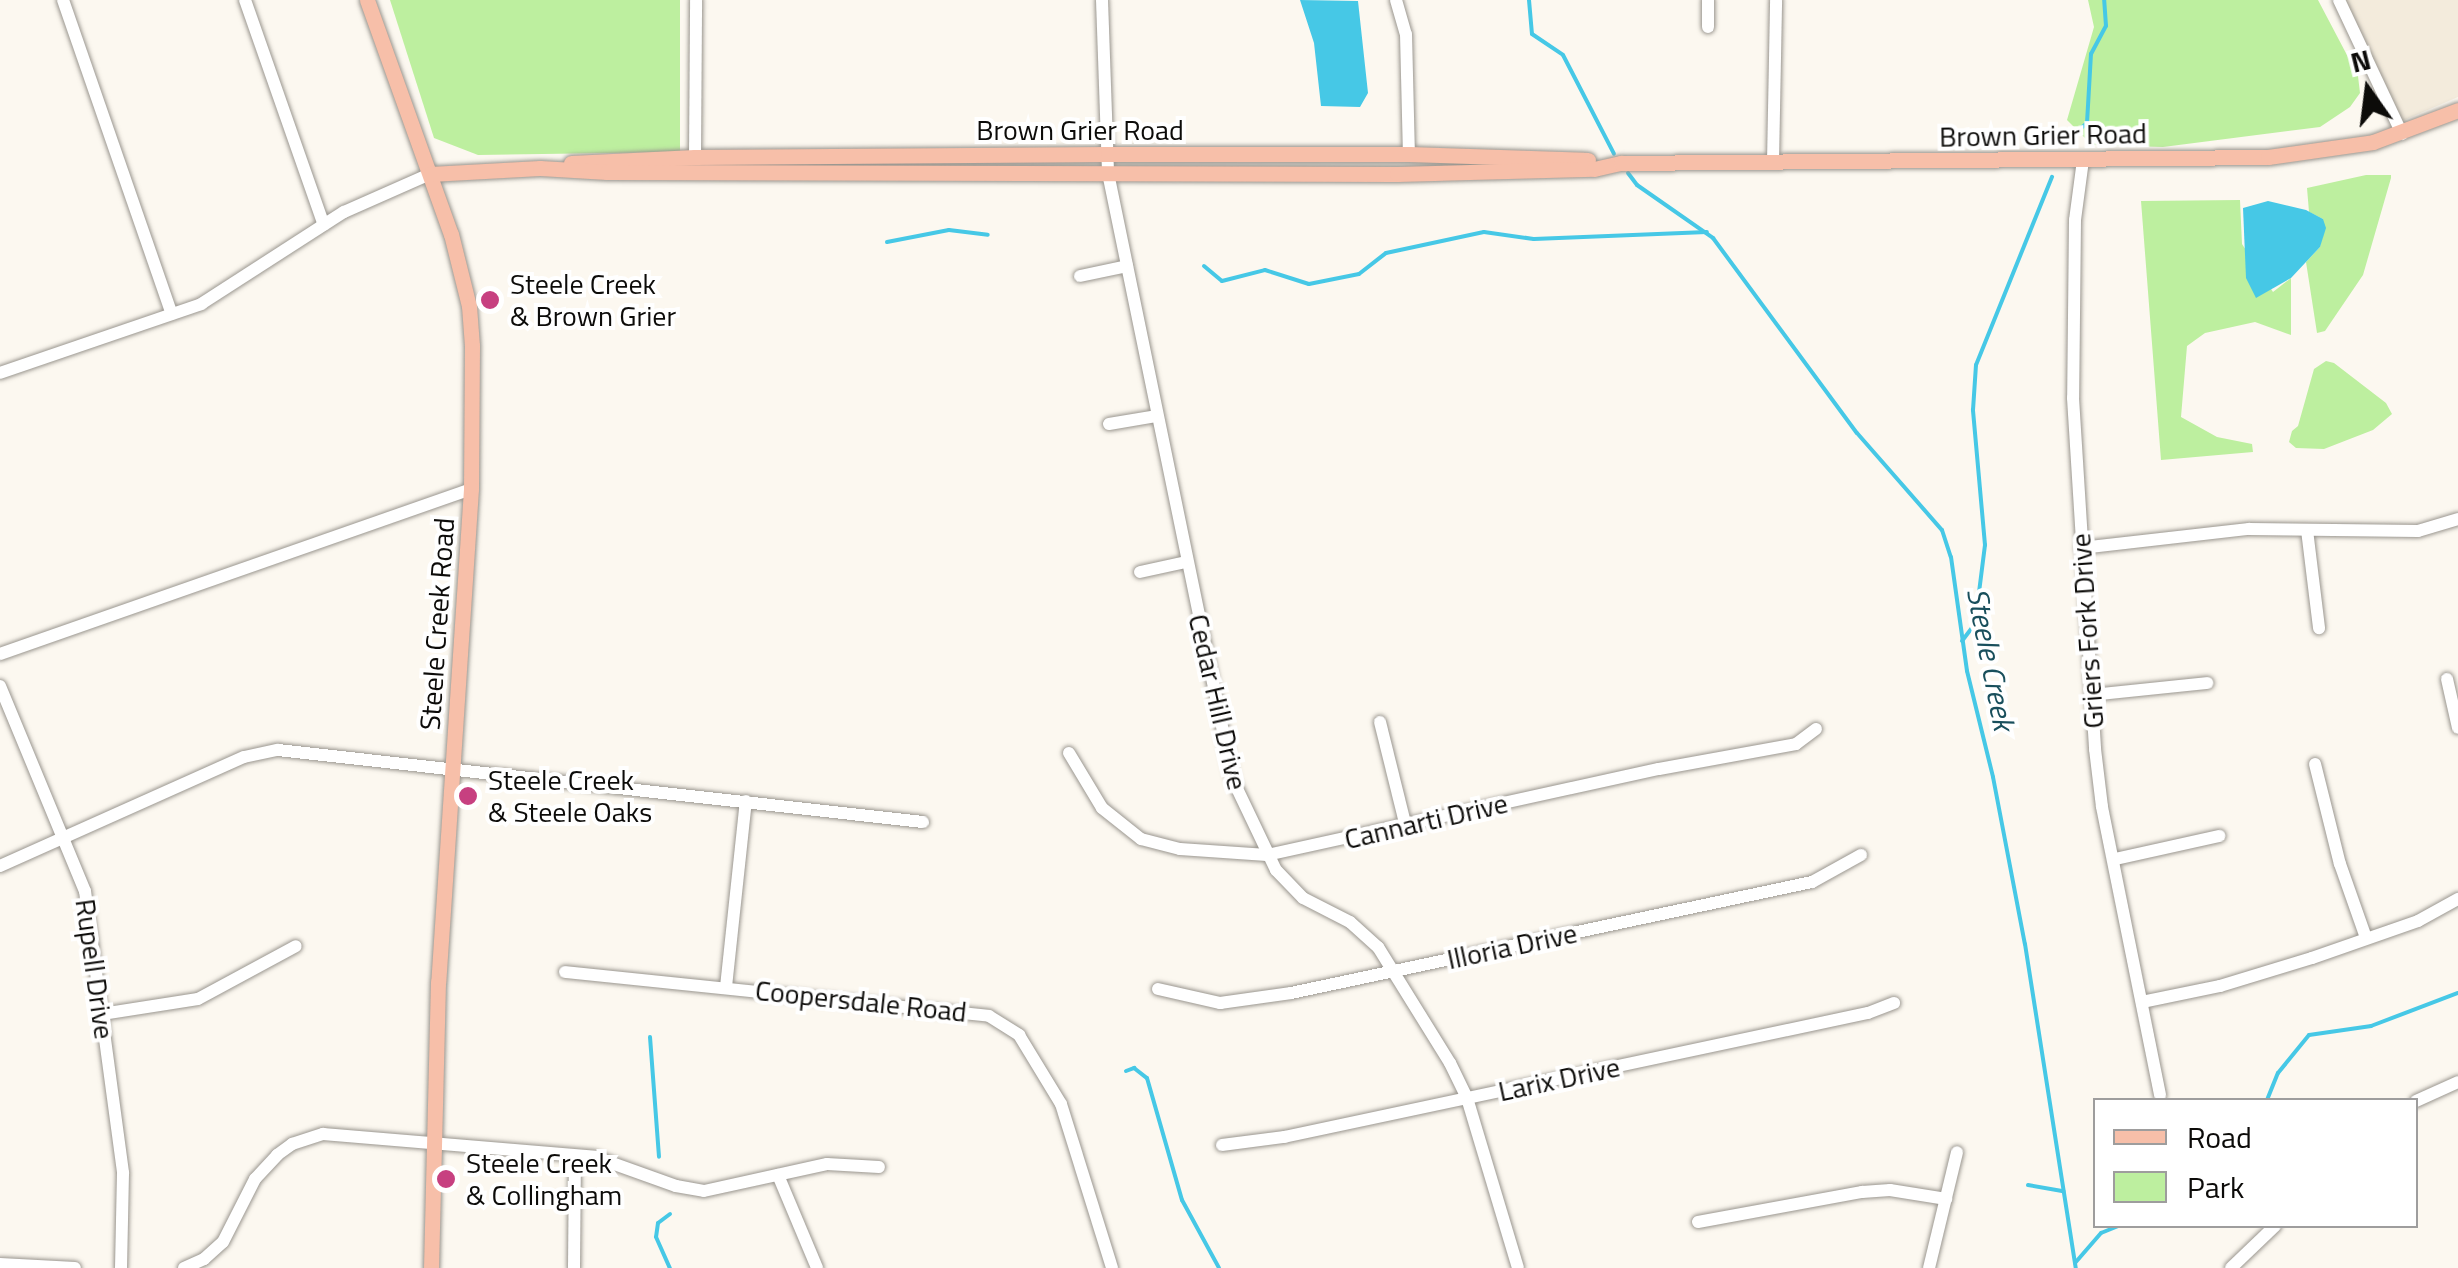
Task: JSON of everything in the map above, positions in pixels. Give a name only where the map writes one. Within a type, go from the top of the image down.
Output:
[{"type":"main road","name":"Steele Creek Road","points":[[367,0],[430,174],[469,306],[471,489],[432,1146],[431,1268]]},
{"type":"main road","name":"Brown Grier Road","points":[[430,174],[540,168],[598,159],[695,157],[1409,154],[1621,163],[2316,154],[2402,134],[2458,110]]},
{"type":"main road","points":[[1246,173],[1276,164],[1388,164],[1409,154]]},
{"type":"main road","name":"Brown Grier Road","points":[[540,168],[607,172],[1512,172],[1594,169],[1621,163]]},
{"type":"street","points":[[63,0],[172,314]]},
{"type":"street","points":[[246,0],[324,224]]},
{"type":"street","points":[[695,157],[696,0]]},
{"type":"street","name":"Cedar Hill Drive","points":[[1102,0],[1108,173],[1232,780],[1267,856],[1303,898],[1366,934],[1394,971],[1450,1063],[1467,1098],[1518,1268]]},
{"type":"street","points":[[1396,0],[1406,34],[1409,154]]},
{"type":"street","points":[[1708,0],[1708,27]]},
{"type":"street","points":[[1773,162],[1776,0]]},
{"type":"street","points":[[2339,0],[2402,134]]},
{"type":"street","name":"Griers Fork Drive","points":[[2083,160],[2075,220],[2073,398],[2098,778],[2160,1095]]},
{"type":"street","name":"Brown Grier Road","points":[[2,368],[201,304],[324,224],[430,174]]},
{"type":"street","points":[[1080,276],[1127,266]]},
{"type":"street","points":[[1109,424],[1157,416]]},
{"type":"street","points":[[0,654],[471,489]]},
{"type":"street","points":[[2082,548],[2248,529],[2418,531],[2458,519]]},
{"type":"street","points":[[2307,530],[2319,628]]},
{"type":"street","points":[[1140,572],[1186,562]]},
{"type":"street","points":[[2447,679],[2458,728]]},
{"type":"street","points":[[2092,695],[2207,683]]},
{"type":"street","name":"Rupell Drive","points":[[0,686],[85,891],[122,1173],[120,1268]]},
{"type":"street","points":[[1380,722],[1406,827]]},
{"type":"street","name":"Cannarti Drive","points":[[1069,753],[1102,808],[1141,839],[1180,849],[1267,856],[1658,769],[1796,744],[1816,729]]},
{"type":"street","points":[[0,866],[244,757],[278,750],[923,822]]},
{"type":"street","points":[[2315,764],[2340,864],[2366,938]]},
{"type":"street","points":[[726,987],[746,801]]},
{"type":"street","points":[[2114,859],[2219,836]]},
{"type":"street","name":"Illoria Drive","points":[[1158,989],[1202,1001],[1252,1000],[1812,882],[1860,855]]},
{"type":"street","points":[[2142,1002],[2265,974],[2442,911],[2458,899]]},
{"type":"street","points":[[102,1014],[198,999],[296,946]]},
{"type":"street","name":"Coopersdale Road","points":[[565,972],[989,1016],[1014,1030],[1040,1064],[1061,1104],[1109,1267]]},
{"type":"street","name":"Larix Drive","points":[[1222,1145],[1264,1141],[1868,1013],[1894,1003]]},
{"type":"street","points":[[2418,1100],[2458,1082]]},
{"type":"street","points":[[184,1268],[215,1251],[255,1180],[292,1144],[341,1132],[432,1146],[576,1156],[620,1164],[676,1186],[704,1191],[826,1164],[880,1167]]},
{"type":"street","points":[[1930,1268],[1957,1152]]},
{"type":"street","points":[[574,1268],[576,1156]]},
{"type":"street","points":[[778,1174],[818,1268]]},
{"type":"street","points":[[1698,1222],[1862,1192],[1890,1190],[1946,1199]]},
{"type":"street","points":[[2231,1268],[2273,1228]]},
{"type":"street","points":[[0,1264],[75,1268]]},
{"type":"shaded area","points":[[2343,0],[2458,0],[2458,97],[2402,121]]},
{"type":"green space","points":[[390,0],[680,0],[680,152],[478,155],[434,138]]},
{"type":"green space","points":[[2088,0],[2318,0],[2358,76],[2360,93],[2350,107],[2320,127],[2163,147],[2092,145],[2067,120],[2094,27]]},
{"type":"green space","points":[[2366,175],[2391,178],[2363,275],[2325,331],[2317,333],[2306,262],[2320,247],[2323,219],[2309,212],[2307,188]]},
{"type":"green space","points":[[2240,200],[2242,244],[2273,292],[2291,278],[2291,335],[2255,322],[2205,333],[2187,346],[2181,417],[2217,437],[2252,444],[2253,452],[2161,460],[2141,201]]},
{"type":"green space","points":[[2326,361],[2386,403],[2392,414],[2373,430],[2324,449],[2296,448],[2289,442],[2292,431],[2298,426],[2314,369]]},
{"type":"water","points":[[1300,0],[1358,1],[1368,93],[1360,107],[1321,106],[1314,43]]},
{"type":"water","points":[[2268,201],[2306,210],[2323,219],[2326,228],[2320,247],[2291,278],[2256,298],[2246,278],[2243,208]]},
{"type":"waterway","name":"Steele Creek","points":[[1529,0],[1532,34],[1563,55],[1614,154]]},
{"type":"waterway","points":[[2064,143],[2087,123],[2091,54],[2106,26],[2104,0]]},
{"type":"waterway","name":"Steele Creek","points":[[1628,173],[1637,185],[1713,238],[1857,433],[1942,530],[1951,557],[1967,671],[1993,777],[2025,944],[2076,1268]]},
{"type":"waterway","points":[[1962,641],[1975,624],[1985,545],[1973,410],[1976,365],[2052,177]]},
{"type":"waterway","points":[[887,242],[949,230],[988,235]]},
{"type":"waterway","points":[[1204,266],[1222,281],[1265,270],[1309,284],[1359,274],[1386,253],[1484,232],[1534,239],[1707,232]]},
{"type":"waterway","points":[[2268,1098],[2278,1073],[2309,1035],[2371,1026],[2458,993]]},
{"type":"waterway","points":[[650,1037],[659,1157]]},
{"type":"waterway","points":[[1126,1071],[1134,1068],[1147,1078],[1182,1200],[1219,1268]]},
{"type":"waterway","points":[[2028,1185],[2063,1191]]},
{"type":"waterway","points":[[670,1214],[658,1223],[656,1237],[670,1268]]},
{"type":"waterway","points":[[2075,1263],[2101,1233],[2113,1228]]},
{"type":"place","name":"Steele Creek & Brown Grier","points":[[490,300]]},
{"type":"place","name":"Steele Creek & Steele Oaks","points":[[468,796]]},
{"type":"place","name":"Steele Creek & Collingham","points":[[446,1179]]}]
